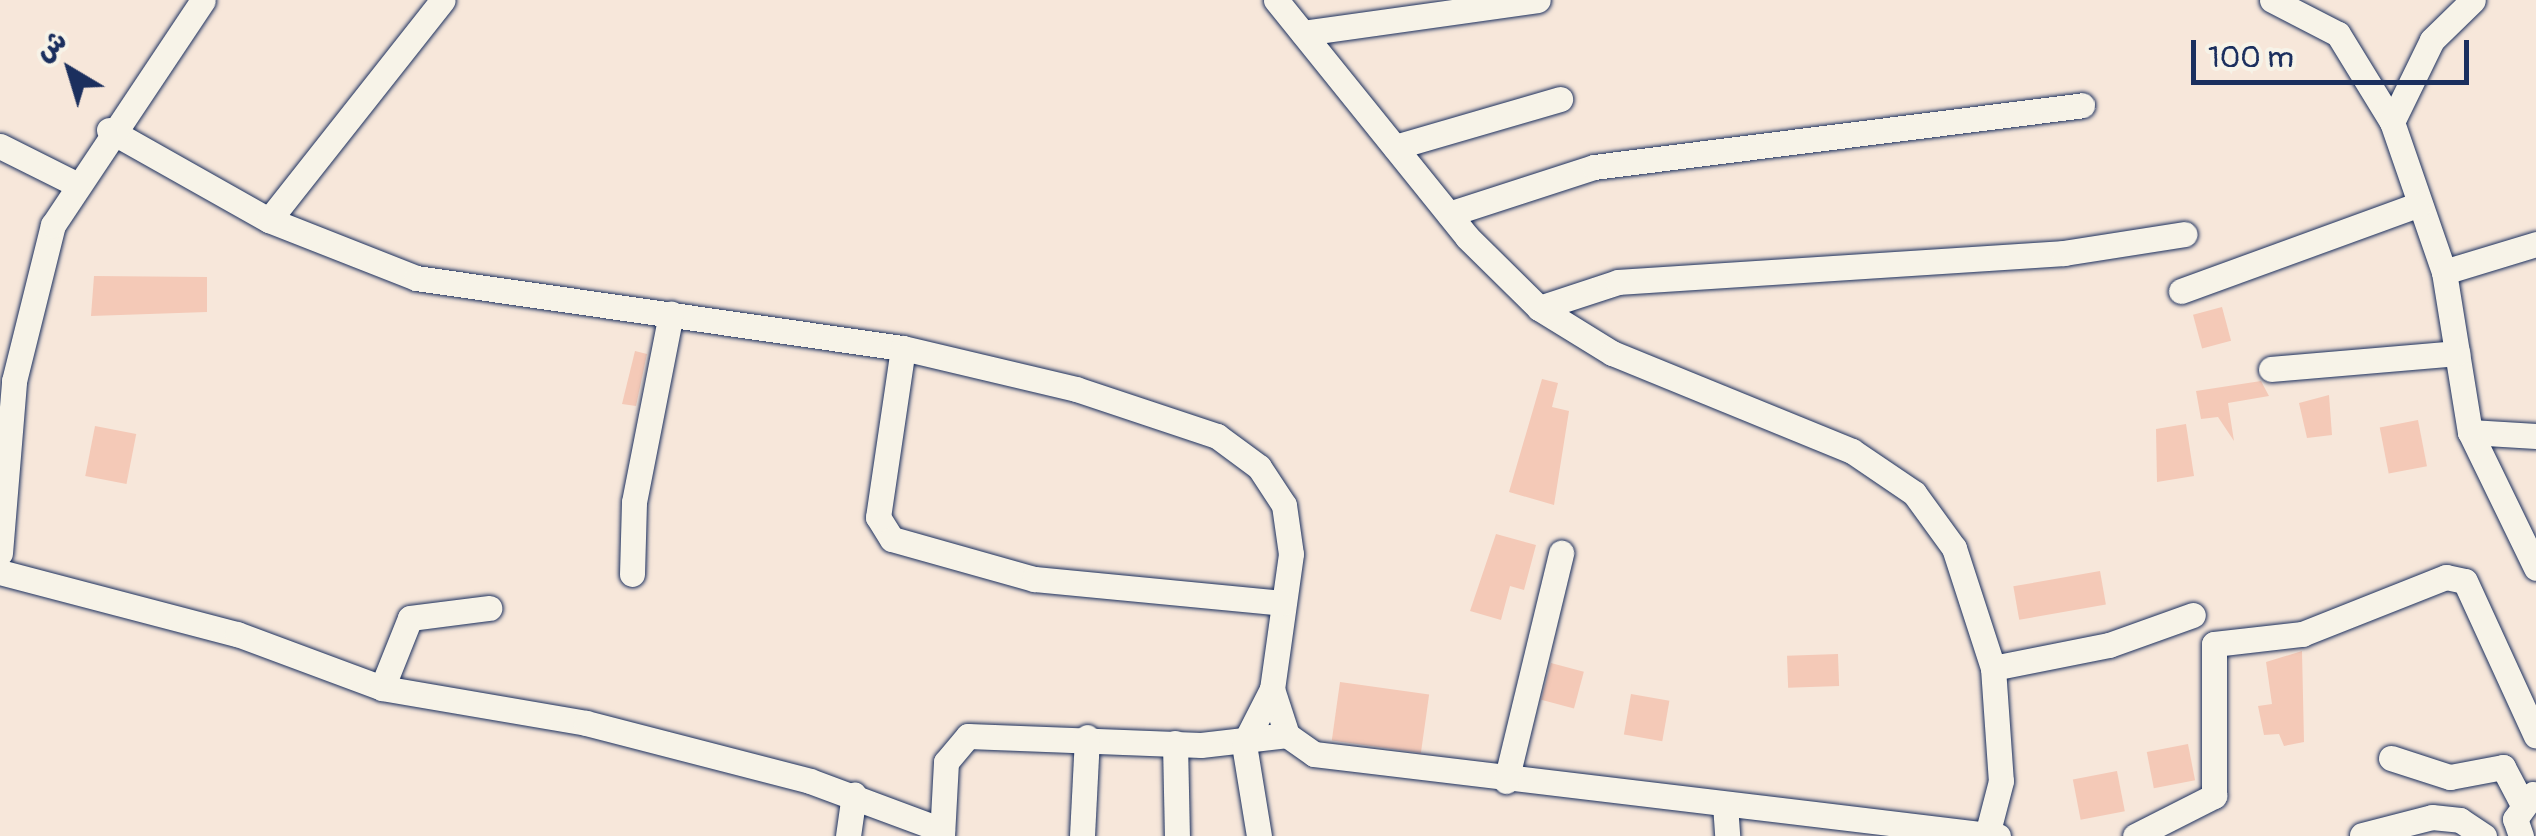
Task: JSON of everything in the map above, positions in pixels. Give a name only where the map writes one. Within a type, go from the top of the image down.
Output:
[{"type":"street","points":[[0,553],[31,290],[74,183],[203,0]]},
{"type":"street","points":[[268,220],[443,0]]},
{"type":"street","points":[[0,572],[238,634],[382,688],[586,723],[854,794],[942,833],[954,744],[989,734],[1244,744],[1287,735],[1347,765],[1993,834],[2001,781],[1994,668],[1954,548],[1891,471],[1612,353],[1539,308],[1449,214],[1276,0]]},
{"type":"street","points":[[1303,34],[1538,0]]},
{"type":"street","points":[[2272,0],[2338,34],[2392,122],[2444,272],[2470,432],[2526,532],[2536,568]]},
{"type":"street","points":[[2392,122],[2432,40],[2472,0]]},
{"type":"street","points":[[1394,147],[1560,100]]},
{"type":"street","points":[[1449,214],[1594,167],[2082,105]]},
{"type":"street","points":[[109,130],[268,220],[416,278],[903,348],[1076,388],[1238,448],[1284,505],[1291,554],[1272,689],[1244,744],[1259,836]]},
{"type":"street","points":[[0,146],[74,183]]},
{"type":"street","points":[[2181,292],[2420,204]]},
{"type":"street","points":[[1539,308],[1618,282],[2064,253],[2185,234]]},
{"type":"street","points":[[2444,272],[2536,244]]},
{"type":"street","points":[[632,574],[634,502],[671,314]]},
{"type":"street","points":[[903,348],[878,518],[892,539],[1034,579],[1283,603]]},
{"type":"street","points":[[2271,370],[2457,353]]},
{"type":"street","points":[[2470,432],[2536,436]]},
{"type":"street","points":[[1506,781],[1562,554]]},
{"type":"street","points":[[2136,836],[2214,796],[2214,644],[2302,634],[2446,577],[2465,581],[2536,736]]},
{"type":"street","points":[[382,688],[410,618],[489,608]]},
{"type":"street","points":[[1994,668],[2109,646],[2194,615]]},
{"type":"street","points":[[1272,689],[1287,735]]},
{"type":"street","points":[[1082,836],[1087,737]]},
{"type":"street","points":[[1175,743],[1178,836]]},
{"type":"street","points":[[2391,758],[2450,777],[2503,767],[2529,797],[2521,836]]},
{"type":"street","points":[[848,836],[854,794]]},
{"type":"street","points":[[1725,804],[1727,836]]},
{"type":"street","points":[[2362,836],[2432,816],[2460,820],[2484,836]]},
{"type":"building","points":[[94,276],[207,277],[207,312],[91,316]]},
{"type":"building","points":[[2222,307],[2231,341],[2202,349],[2193,315]]},
{"type":"building","points":[[635,351],[647,354],[636,406],[622,404]]},
{"type":"building","points":[[1542,379],[1558,383],[1552,407],[1569,411],[1554,505],[1509,492]]},
{"type":"building","points":[[2261,381],[2269,396],[2228,403],[2234,441],[2218,417],[2201,419],[2196,391]]},
{"type":"building","points":[[2329,395],[2332,435],[2307,438],[2299,403]]},
{"type":"building","points":[[2418,420],[2427,466],[2389,474],[2380,427]]},
{"type":"building","points":[[2186,424],[2194,476],[2157,482],[2156,429]]},
{"type":"building","points":[[95,426],[136,434],[126,484],[85,476]]},
{"type":"building","points":[[1496,534],[1536,545],[1524,590],[1510,586],[1501,620],[1470,611]]},
{"type":"building","points":[[2100,571],[2106,604],[2019,620],[2013,586]]},
{"type":"building","points":[[2302,651],[2304,742],[2284,746],[2279,734],[2264,735],[2258,706],[2272,704],[2266,662]]},
{"type":"building","points":[[1838,654],[1839,686],[1788,688],[1787,656]]},
{"type":"building","points":[[1551,663],[1584,672],[1574,709],[1541,700]]},
{"type":"building","points":[[1340,682],[1429,695],[1421,753],[1332,740]]},
{"type":"building","points":[[1631,694],[1669,701],[1662,741],[1624,734]]},
{"type":"building","points":[[2188,744],[2195,780],[2154,788],[2147,752]]},
{"type":"building","points":[[2117,771],[2125,811],[2081,820],[2073,780]]}]
